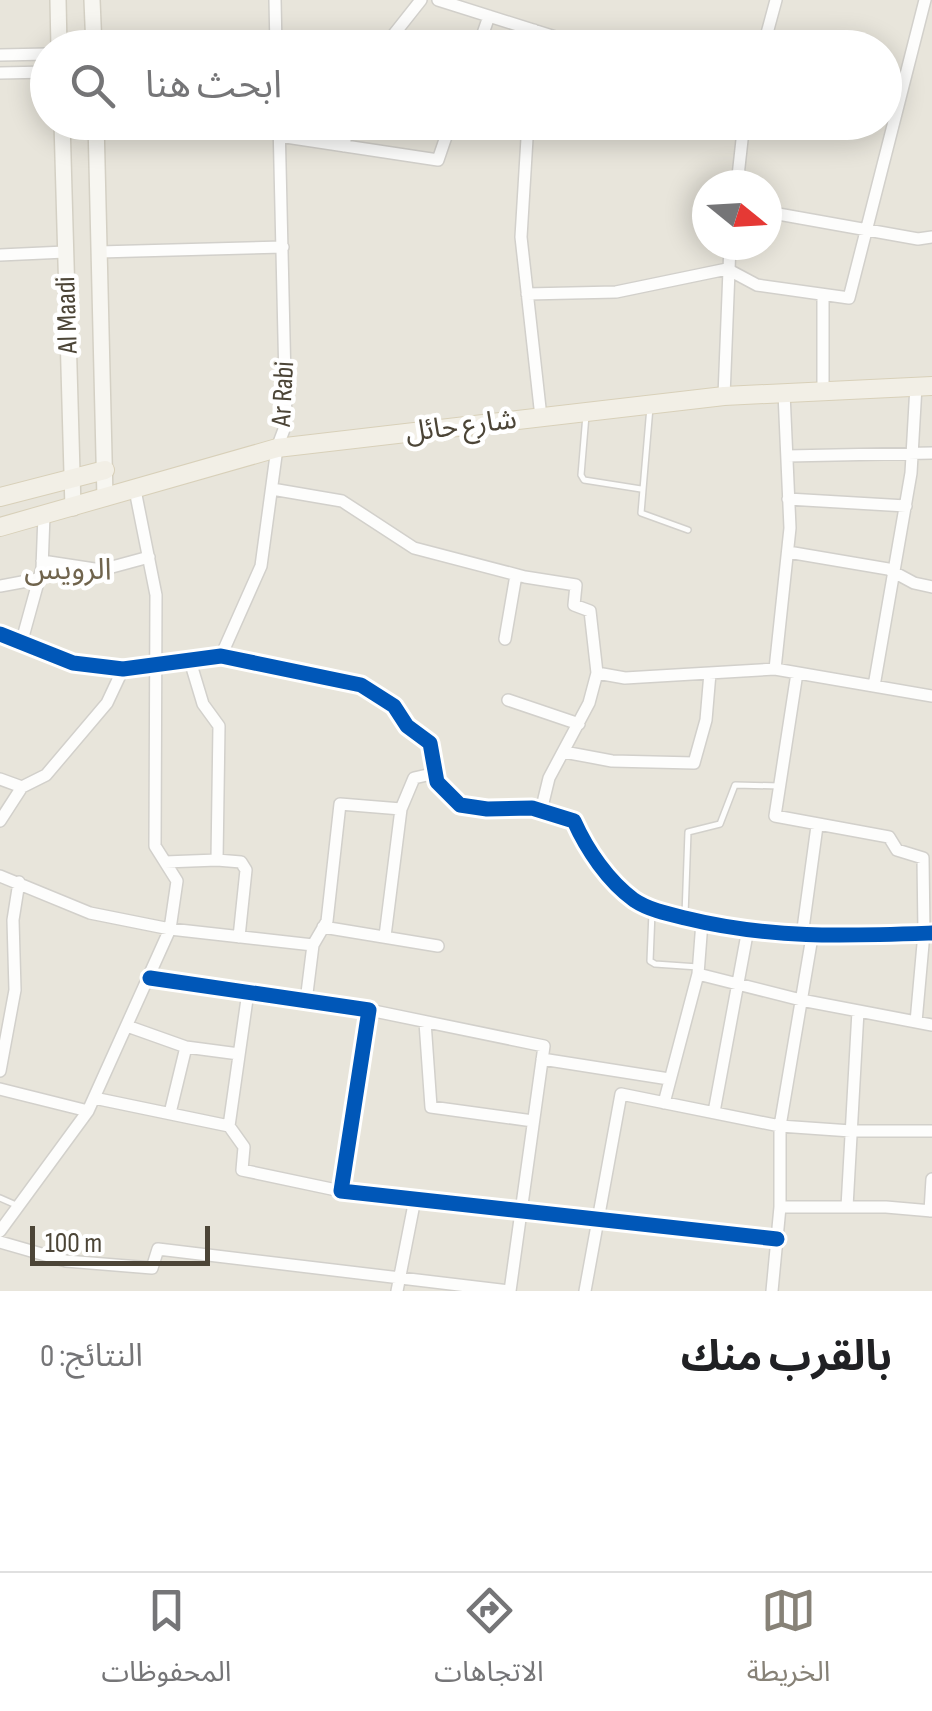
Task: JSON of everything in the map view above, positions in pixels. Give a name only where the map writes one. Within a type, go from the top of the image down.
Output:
[{"type":"main road","name":"شارع حائل","points":[[0,527],[277,448],[724,396],[924,386]]},
{"type":"main road","points":[[0,497],[105,470]]},
{"type":"street","points":[[58,0],[59,30]]},
{"type":"street","points":[[92,0],[93,30]]},
{"type":"street","points":[[275,0],[276,30]]},
{"type":"street","points":[[398,30],[422,0]]},
{"type":"street","points":[[768,30],[776,0]]},
{"type":"street","points":[[902,92],[925,0]]},
{"type":"street","points":[[446,1],[534,30]]},
{"type":"street","points":[[484,30],[489,16]]},
{"type":"street","points":[[0,55],[30,54]]},
{"type":"street","points":[[0,73],[30,72]]},
{"type":"street","name":"Al Maadi","points":[[62,140],[73,508]]},
{"type":"street","name":"Al Maadi","points":[[96,140],[105,498]]},
{"type":"street","name":"Ar Rabi","points":[[221,656],[260,566],[277,448],[286,424],[279,140]]},
{"type":"street","points":[[321,140],[438,160],[445,140]]},
{"type":"street","points":[[344,146],[345,140]]},
{"type":"street","points":[[527,140],[520,236],[541,417]]},
{"type":"street","points":[[739,170],[742,140]]},
{"type":"street","points":[[527,294],[616,292],[727,269],[757,286],[849,298],[890,140]]},
{"type":"street","points":[[782,214],[918,239],[932,237]]},
{"type":"street","points":[[99,252],[283,247]]},
{"type":"street","points":[[0,255],[65,252]]},
{"type":"street","points":[[724,396],[728,260]]},
{"type":"street","points":[[823,391],[824,297]]},
{"type":"street","points":[[874,686],[896,574],[924,386]]},
{"type":"street","points":[[774,669],[788,552],[784,393]]},
{"type":"street","points":[[787,456],[932,453]]},
{"type":"street","points":[[272,489],[342,500],[414,548],[516,574],[576,584],[574,605],[590,611],[597,673],[578,724],[548,778],[541,811]]},
{"type":"street","points":[[2,1226],[88,1111],[170,929],[177,881],[154,846],[156,596],[135,490]]},
{"type":"street","points":[[788,499],[906,506]]},
{"type":"street","points":[[20,644],[42,561],[44,515]]},
{"type":"street","points":[[788,552],[888,569],[914,584],[932,587]]},
{"type":"street","points":[[42,561],[101,570],[148,558]]},
{"type":"street","points":[[505,638],[516,574]]},
{"type":"street","points":[[0,586],[38,578]]},
{"type":"street","points":[[0,634],[73,663],[123,670],[221,656],[361,685],[394,706],[407,726],[430,743],[437,782],[460,804],[487,809],[532,808],[574,821],[587,850],[633,899],[653,910],[702,922],[807,937],[928,933]]},
{"type":"street","points":[[190,661],[203,704],[218,726],[217,860]]},
{"type":"street","points":[[597,673],[625,678],[774,669],[932,696]]},
{"type":"street","points":[[0,821],[22,786],[46,775],[107,702],[123,670]]},
{"type":"street","points":[[564,752],[612,761],[694,764],[706,720],[710,672]]},
{"type":"street","points":[[797,673],[776,816],[889,837],[897,850],[923,858],[928,933],[916,1022]]},
{"type":"street","points":[[508,700],[578,724]]},
{"type":"street","points":[[385,936],[401,809],[414,778],[436,772]]},
{"type":"street","points":[[0,779],[22,786]]},
{"type":"street","points":[[306,1001],[313,945],[327,920],[340,804],[401,809]]},
{"type":"street","points":[[772,1291],[780,1207],[780,1126],[801,1000],[817,826]]},
{"type":"street","points":[[165,862],[217,860],[245,866],[239,937]]},
{"type":"street","points":[[0,876],[90,913],[170,929],[313,945]]},
{"type":"street","points":[[0,1071],[15,990],[13,920],[18,882]]},
{"type":"street","points":[[664,1102],[698,971],[702,922]]},
{"type":"street","points":[[323,927],[438,946]]},
{"type":"street","points":[[714,1112],[748,929]]},
{"type":"street","points":[[698,971],[801,1000],[932,1025]]},
{"type":"street","points":[[0,1242],[66,1261],[152,1268],[158,1249],[398,1284],[510,1291],[544,1046],[369,1010],[150,978]]},
{"type":"street","points":[[229,1126],[248,992]]},
{"type":"street","points":[[341,1191],[369,1010]]},
{"type":"street","points":[[847,1207],[858,1011]]},
{"type":"street","points":[[425,1022],[431,1107],[533,1121]]},
{"type":"street","points":[[127,1026],[186,1047],[239,1054]]},
{"type":"street","points":[[170,1114],[186,1047]]},
{"type":"street","points":[[542,1059],[669,1079]]},
{"type":"street","points":[[0,1089],[88,1111]]},
{"type":"street","points":[[586,1291],[621,1094],[780,1126],[932,1131]]},
{"type":"street","points":[[94,1098],[229,1126],[244,1147],[242,1170],[341,1191],[777,1239]]},
{"type":"street","points":[[780,1207],[931,1211],[932,1179]]},
{"type":"street","points":[[398,1284],[414,1199]]},
{"type":"lane","points":[[650,404],[641,513],[688,530]]},
{"type":"lane","points":[[586,412],[581,476],[584,480],[642,489]]},
{"type":"lane","points":[[685,918],[688,832],[720,824],[735,784],[780,786]]},
{"type":"lane","points":[[653,910],[650,961],[698,971]]},
{"type":"lane","points":[[0,1198],[19,1206]]},
{"type":"shaded area","points":[[0,0],[932,0],[932,1291],[0,1291]]},
{"type":"cycle path","points":[[0,634],[73,663],[123,669],[221,656],[361,685],[394,706],[407,726],[430,743],[437,782],[460,805],[532,808],[574,821],[615,884],[634,900],[659,911],[716,925],[778,933],[932,933]]},
{"type":"cycle path","points":[[150,978],[369,1010],[341,1191],[777,1239]]},
{"type":"district","name":"الرويس","points":[[68,570]]}]
